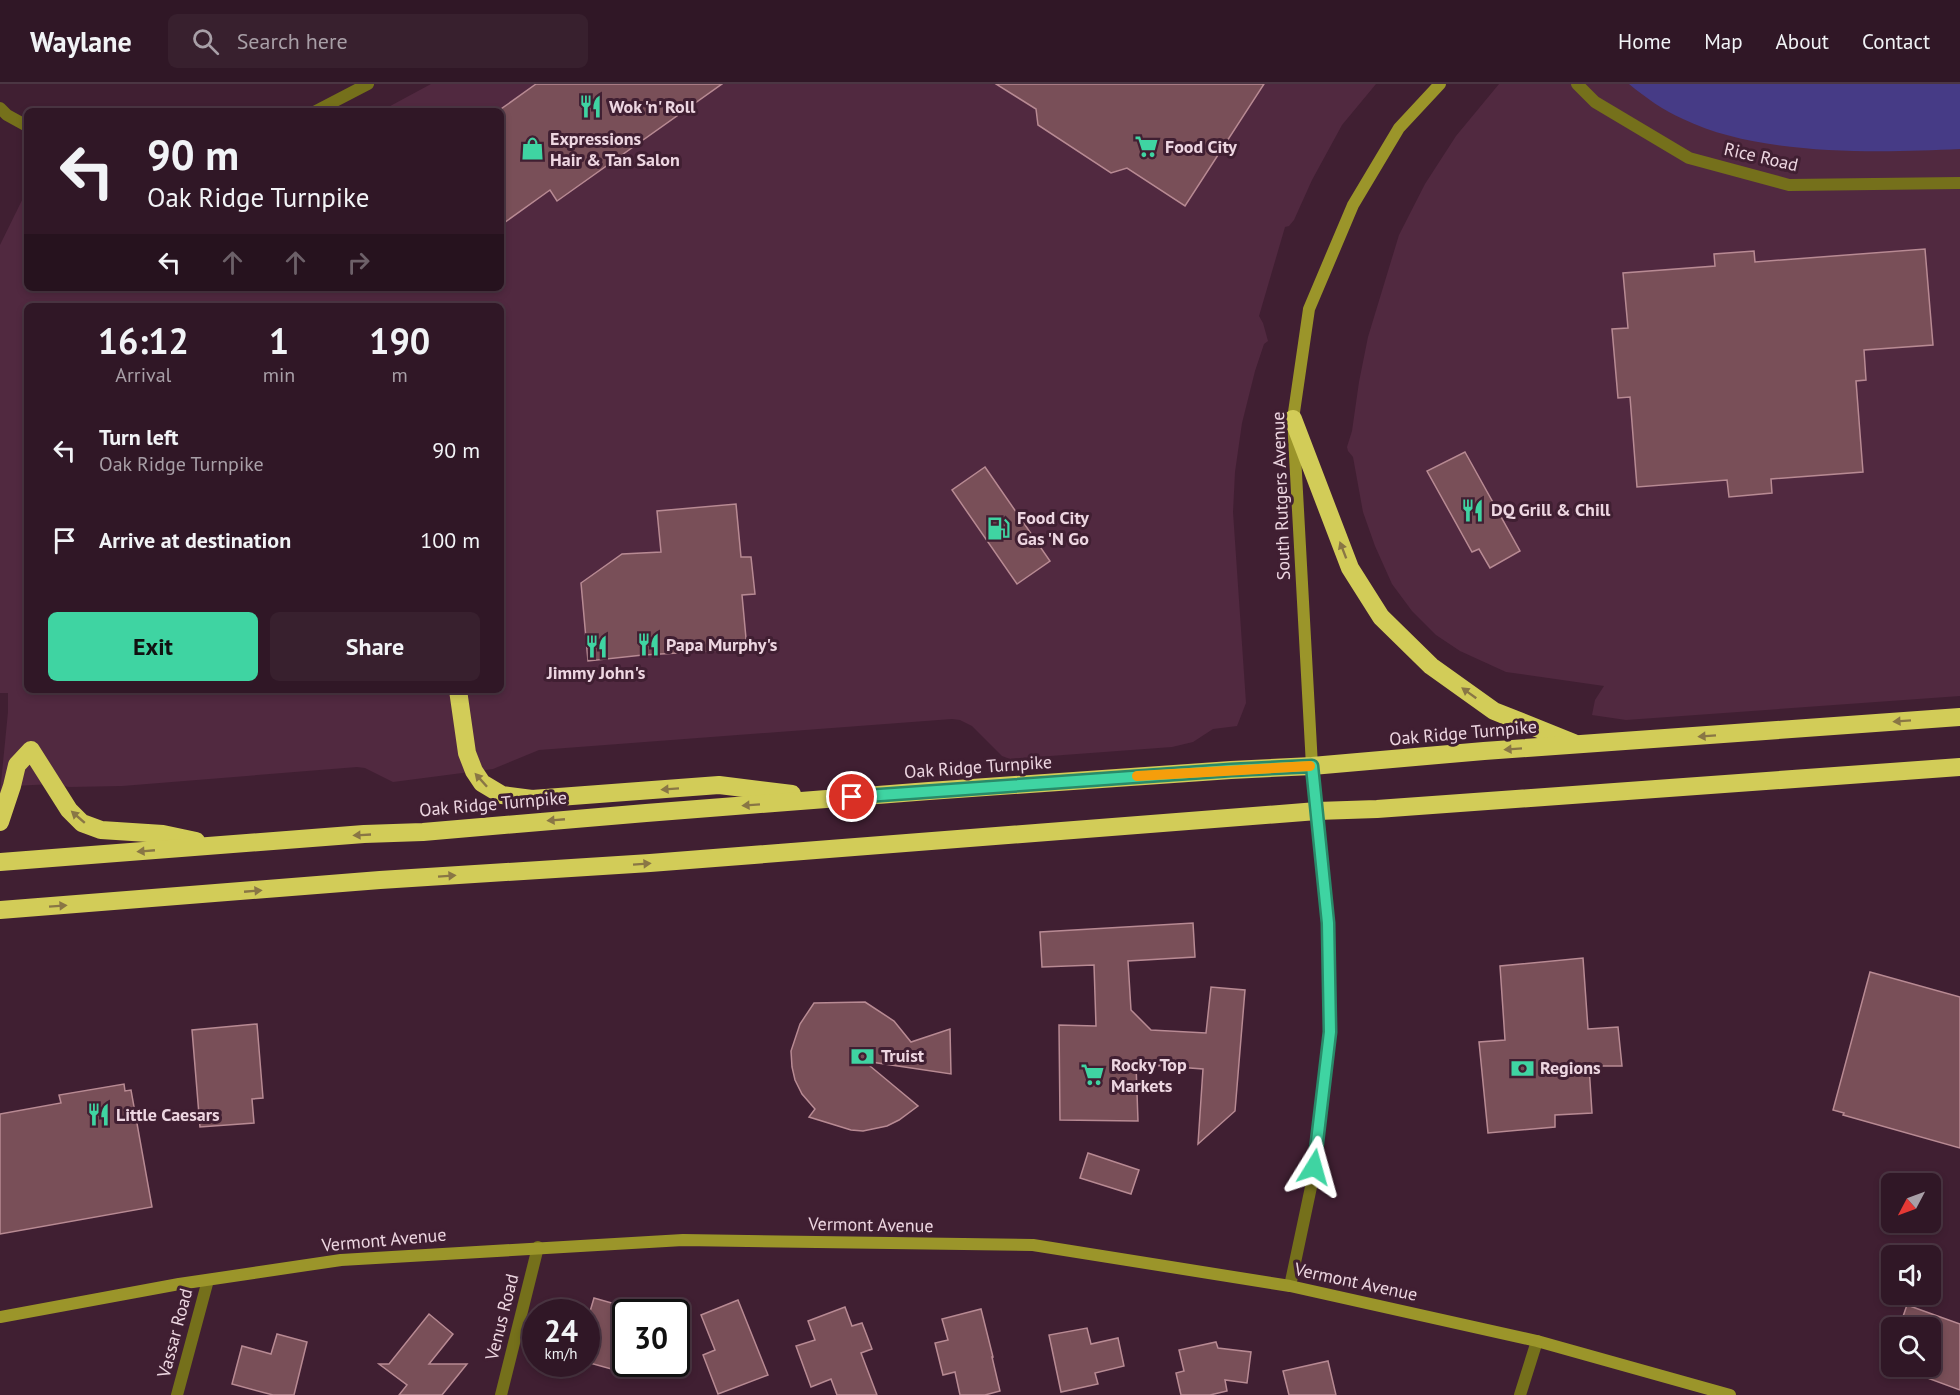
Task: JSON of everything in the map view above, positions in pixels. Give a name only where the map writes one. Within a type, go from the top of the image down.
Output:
[{"type":"highway","points":[[1293,419],[1350,568],[1381,617],[1431,666],[1494,711],[1579,745]]},
{"type":"highway","points":[[458,693],[467,753],[474,771],[482,783],[502,795],[532,799],[718,785],[832,799]]},
{"type":"highway","name":"Oak Ridge Turnpike","points":[[0,862],[364,834],[423,832],[599,816],[1219,770],[1312,766],[1960,717]]},
{"type":"highway","points":[[0,822],[12,786],[16,765],[31,750],[69,810],[82,823],[101,830],[162,834],[215,846]]},
{"type":"highway","points":[[0,910],[380,880],[650,863],[1317,812],[1960,767]]},
{"type":"street","points":[[322,108],[368,84]]},
{"type":"street","name":"South Rutgers Avenue","points":[[1312,766],[1293,419],[1309,309],[1353,205],[1400,128],[1440,84]]},
{"type":"street","name":"Rice Road","points":[[1577,84],[1595,102],[1689,158],[1789,185],[1960,183]]},
{"type":"street","points":[[0,108],[7,115],[24,124]]},
{"type":"street","points":[[1290,1286],[1311,1187],[1330,1032],[1328,923],[1312,766]]},
{"type":"street","name":"Vermont Avenue","points":[[0,1317],[208,1280],[341,1260],[683,1240],[1033,1245],[1290,1286],[1537,1341],[1730,1395]]},
{"type":"street","name":"Venus Road","points":[[501,1395],[538,1247]]},
{"type":"street","name":"Vassar Road","points":[[177,1395],[208,1280]]},
{"type":"street","points":[[1520,1395],[1537,1341]]},
{"type":"shaded area","points":[[431,84],[1376,84],[1342,125],[1312,180],[1294,220],[1285,227],[1259,316],[1268,341],[1264,344],[1255,371],[1242,423],[1235,472],[1233,512],[1246,703],[1237,726],[1213,729],[1193,742],[1172,747],[1010,759],[1002,756],[972,726],[952,719],[539,750],[493,769],[393,782],[365,768],[357,767],[122,786],[69,787],[53,784],[12,786],[0,793],[8,693],[0,693],[0,245],[24,196],[24,291],[504,291],[504,108],[387,108]]},
{"type":"shaded area","points":[[1499,84],[1960,84],[1960,696],[1626,720],[1592,715],[1595,700],[1604,686],[1506,672],[1460,651],[1436,635],[1412,611],[1392,584],[1375,546],[1363,512],[1353,457],[1347,447],[1352,431],[1368,337],[1399,235],[1425,184],[1456,136]]},
{"type":"shaded area","points":[[1629,84],[1960,84],[1960,149],[1855,151],[1782,146],[1747,140],[1713,131],[1683,119],[1655,103]]},
{"type":"building","points":[[536,84],[722,84],[557,201],[550,190],[504,223],[502,108]]},
{"type":"building","name":"Food City","points":[[996,84],[1264,84],[1185,206],[1127,168],[1111,173],[1038,125],[1036,109]]},
{"type":"building","points":[[1925,249],[1933,345],[1864,350],[1866,380],[1856,381],[1863,472],[1771,479],[1772,493],[1729,497],[1727,480],[1637,487],[1630,397],[1618,398],[1612,329],[1628,328],[1623,273],[1715,266],[1714,254],[1754,251],[1755,262]]},
{"type":"building","name":"DQ Grill & Chill","points":[[1465,452],[1520,551],[1490,568],[1479,549],[1472,552],[1427,471]]},
{"type":"building","points":[[985,467],[1050,561],[1017,584],[952,490]]},
{"type":"building","points":[[736,504],[741,557],[751,557],[755,594],[742,595],[747,649],[643,655],[588,661],[581,583],[622,554],[661,552],[657,511]]},
{"type":"building","points":[[1193,923],[1195,957],[1128,961],[1131,1010],[1151,1030],[1206,1033],[1211,987],[1245,990],[1235,1111],[1198,1144],[1203,1069],[1136,1064],[1138,1121],[1060,1120],[1059,1025],[1096,1026],[1094,965],[1042,967],[1040,932]]},
{"type":"building","points":[[1583,958],[1588,1029],[1618,1027],[1622,1066],[1589,1066],[1592,1113],[1555,1115],[1555,1127],[1488,1133],[1479,1042],[1505,1040],[1500,966]]},
{"type":"building","points":[[1870,972],[1960,997],[1960,1148],[1843,1115],[1844,1113],[1833,1110]]},
{"type":"building","points":[[865,1002],[894,1021],[911,1042],[950,1029],[951,1074],[864,1061],[918,1106],[887,1126],[863,1131],[851,1130],[809,1117],[815,1109],[802,1094],[795,1080],[791,1051],[800,1024],[814,1003]]},
{"type":"building","points":[[257,1024],[263,1098],[252,1099],[254,1123],[200,1127],[192,1030]]},
{"type":"building","points":[[124,1084],[125,1091],[131,1090],[152,1207],[0,1234],[0,1114],[61,1103],[59,1095]]},
{"type":"building","points":[[1088,1153],[1139,1170],[1131,1194],[1080,1178]]},
{"type":"building","points":[[600,1300],[612,1303],[612,1369],[600,1366]]},
{"type":"building","points":[[738,1300],[768,1375],[718,1394],[703,1355],[715,1350],[701,1315]]},
{"type":"building","points":[[1907,1305],[1940,1317],[1903,1317]]},
{"type":"building","points":[[845,1307],[852,1326],[862,1323],[872,1349],[861,1353],[877,1395],[837,1395],[831,1379],[811,1387],[796,1346],[815,1340],[808,1321]]},
{"type":"building","points":[[981,1309],[1000,1391],[985,1395],[960,1395],[955,1372],[943,1375],[935,1343],[948,1340],[942,1319]]},
{"type":"building","points":[[429,1314],[453,1334],[429,1364],[467,1364],[442,1395],[399,1395],[407,1385],[379,1364],[389,1364]]},
{"type":"building","points":[[1941,1317],[1960,1324],[1960,1390],[1925,1377],[1941,1377]]},
{"type":"building","points":[[1087,1328],[1091,1344],[1118,1338],[1124,1366],[1095,1373],[1098,1384],[1061,1392],[1049,1335]]},
{"type":"building","points":[[277,1334],[307,1342],[294,1395],[273,1395],[232,1384],[242,1346],[271,1354]]},
{"type":"building","points":[[1216,1342],[1218,1348],[1251,1352],[1247,1383],[1225,1380],[1227,1391],[1210,1395],[1181,1395],[1176,1373],[1184,1371],[1179,1350]]},
{"type":"building","points":[[1328,1361],[1336,1395],[1289,1395],[1283,1371]]},
{"type":"slow traffic","points":[[1137,776],[1310,766]]},
{"type":"place","name":"Wok 'n' Roll","points":[[591,107]]},
{"type":"place","name":"Food City","points":[[1147,147]]},
{"type":"place","name":"Expressions Hair & Tan Salon","points":[[532,149]]},
{"type":"place","name":"DQ Grill & Chill","points":[[1473,510]]},
{"type":"place","name":"Food City Gas 'N Go","points":[[999,528]]},
{"type":"place","name":"Papa Murphy's","points":[[648,645]]},
{"type":"place","name":"Jimmy John's","points":[[596,647]]},
{"type":"place","name":"Truist","points":[[863,1056]]},
{"type":"place","name":"Regions","points":[[1522,1068]]},
{"type":"place","name":"Rocky Top Markets","points":[[1093,1075]]},
{"type":"place","name":"Little Caesars","points":[[98,1115]]},
{"type":"route","points":[[852,797],[1312,766],[1328,923],[1330,1032],[1314,1167]]}]
